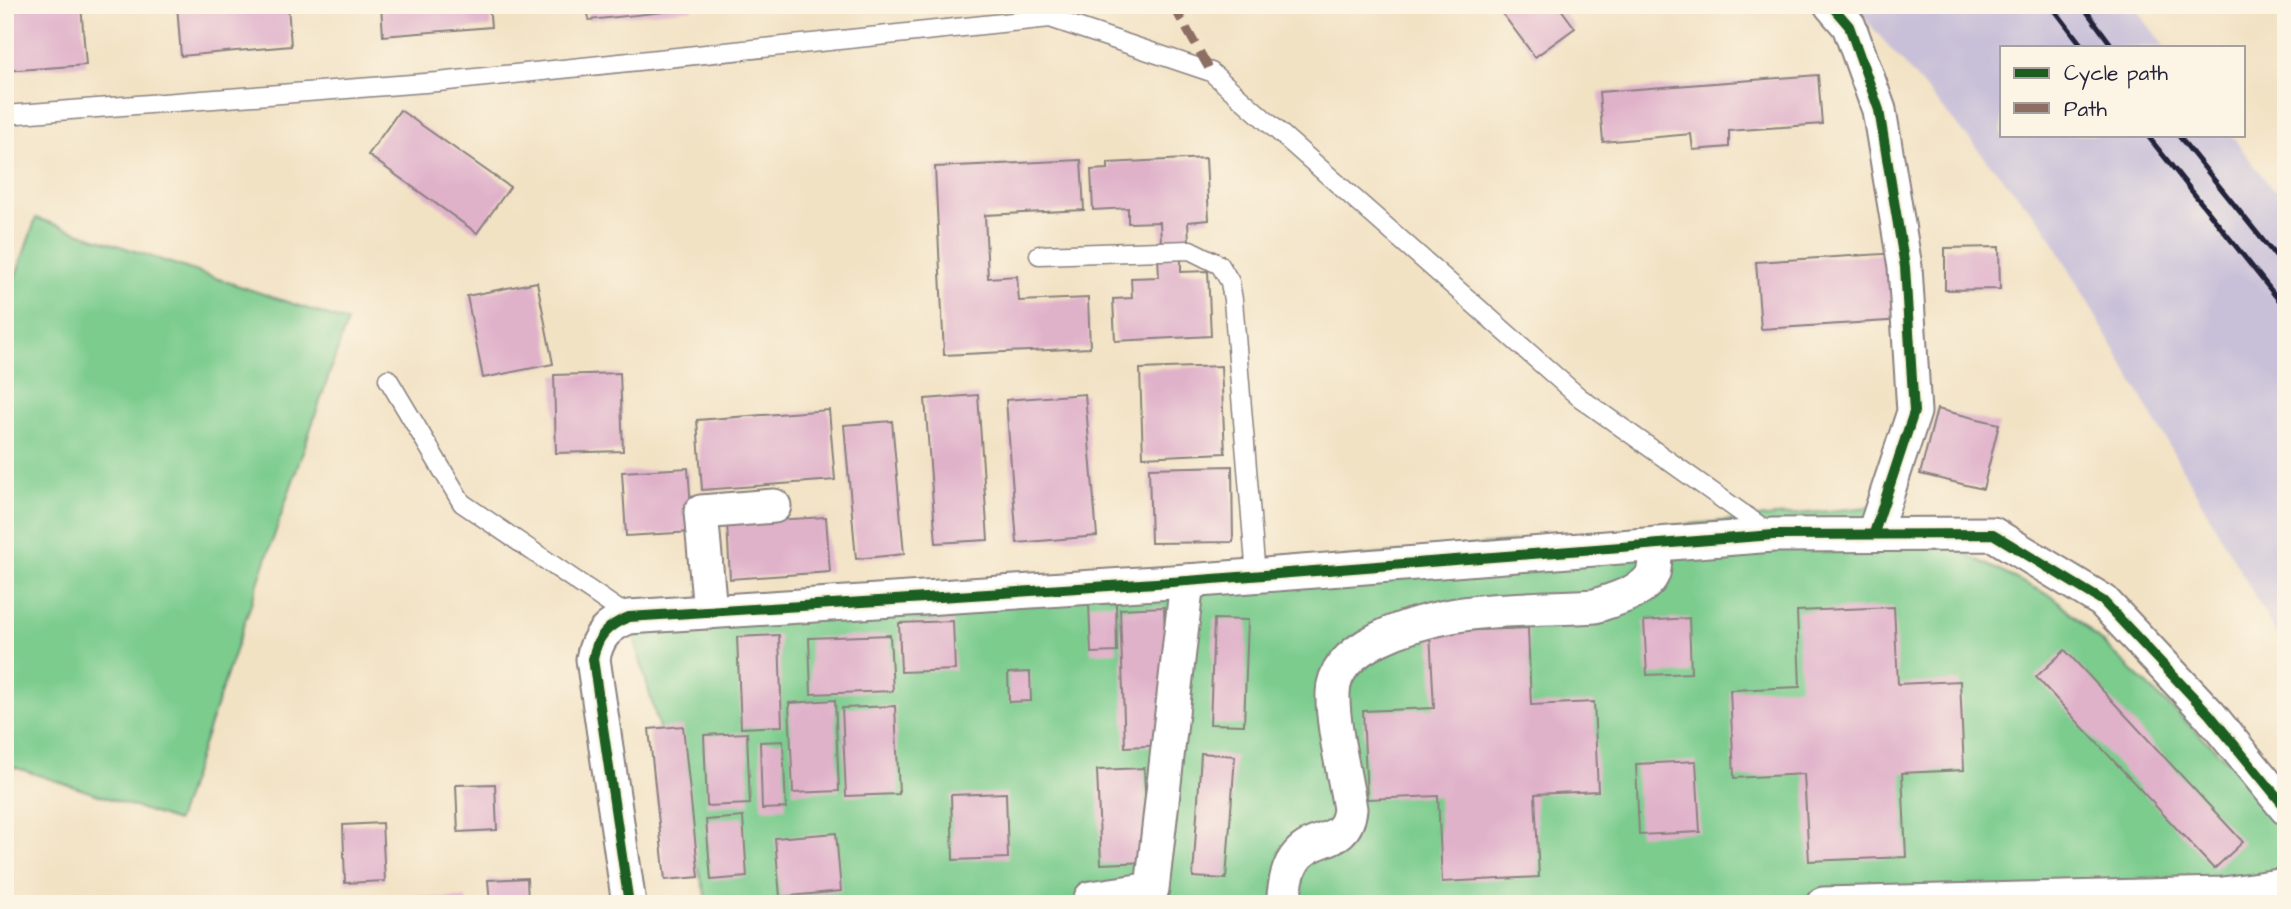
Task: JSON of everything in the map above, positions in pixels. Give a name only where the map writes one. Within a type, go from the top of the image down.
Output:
[{"type":"street","points":[[1831,5],[1849,26],[1880,110],[1905,267],[1914,412],[1874,534]]},
{"type":"street","points":[[710,612],[701,512],[774,506]]},
{"type":"street","points":[[629,904],[593,659],[595,645],[604,633],[613,623],[629,617],[1187,581],[1773,535],[1993,534],[2103,601],[2209,714],[2286,808]]},
{"type":"street","points":[[1283,904],[1288,875],[1297,856],[1334,836],[1347,824],[1350,809],[1333,691],[1346,662],[1363,646],[1380,638],[1451,616],[1595,606],[1614,600],[1647,582],[1654,572],[1655,544]]},
{"type":"street","points":[[1091,898],[1152,888],[1187,581]]},
{"type":"street","points":[[1823,904],[2223,894],[2286,885]]},
{"type":"lane","points":[[5,115],[438,82],[1050,18],[1211,72],[1579,397],[1773,535]]},
{"type":"lane","points":[[1039,254],[1190,250],[1220,265],[1230,282],[1233,300],[1256,576]]},
{"type":"lane","points":[[388,379],[462,503],[629,617]]},
{"type":"shaded area","points":[[1853,5],[2133,5],[2164,46],[2000,46],[2000,136],[2232,136],[2273,190],[2286,184],[2286,651],[2045,227]]},
{"type":"green space","points":[[36,218],[347,322],[177,821],[5,764],[5,307]]},
{"type":"green space","points":[[1869,507],[2055,598],[2286,816],[2286,904],[708,904],[631,627]]},
{"type":"building","points":[[5,5],[81,5],[86,65],[5,71]]},
{"type":"building","points":[[177,5],[288,5],[291,46],[181,56]]},
{"type":"building","points":[[381,5],[489,5],[491,27],[383,36]]},
{"type":"building","points":[[587,5],[692,5],[693,9],[589,20]]},
{"type":"building","points":[[1496,5],[1558,5],[1575,28],[1535,57]]},
{"type":"building","points":[[1818,75],[1822,124],[1729,131],[1729,147],[1693,150],[1691,134],[1603,142],[1599,92]]},
{"type":"building","points":[[400,110],[510,187],[477,233],[368,155]]},
{"type":"building","points":[[1206,158],[1209,220],[1188,222],[1189,242],[1161,243],[1160,222],[1128,223],[1128,208],[1093,210],[1091,170],[1108,169],[1108,163]]},
{"type":"building","points":[[1081,160],[1084,210],[985,215],[988,278],[1017,276],[1019,301],[1088,298],[1090,348],[944,355],[935,167]]},
{"type":"building","points":[[1999,247],[2000,289],[1945,290],[1945,248]]},
{"type":"building","points":[[1899,253],[1903,320],[1761,329],[1756,262]]},
{"type":"building","points":[[1181,256],[1181,272],[1208,271],[1211,336],[1115,341],[1113,299],[1132,298],[1131,278],[1159,277],[1158,257]]},
{"type":"building","points":[[537,282],[553,364],[483,378],[467,296]]},
{"type":"building","points":[[1221,366],[1225,453],[1143,457],[1140,369]]},
{"type":"building","points":[[620,373],[623,451],[556,453],[554,375]]},
{"type":"building","points":[[1085,394],[1097,536],[1017,543],[1006,400]]},
{"type":"building","points":[[978,395],[988,540],[936,543],[925,399]]},
{"type":"building","points":[[1937,409],[1999,424],[1983,489],[1920,474]]},
{"type":"building","points":[[829,410],[835,480],[702,490],[697,420]]},
{"type":"building","points":[[892,421],[904,554],[856,559],[844,425]]},
{"type":"building","points":[[1232,466],[1233,542],[1151,543],[1149,468]]},
{"type":"building","points":[[688,468],[693,532],[626,536],[622,472]]},
{"type":"building","points":[[826,517],[830,572],[730,579],[727,523]]},
{"type":"building","points":[[1116,603],[1117,652],[1091,653],[1089,604]]},
{"type":"building","points":[[1164,607],[1169,745],[1125,747],[1120,609]]},
{"type":"building","points":[[1894,607],[1898,684],[1960,681],[1964,770],[1902,773],[1906,857],[1809,861],[1804,774],[1734,778],[1730,690],[1800,687],[1797,611]]},
{"type":"building","points":[[1689,618],[1691,673],[1647,675],[1644,621]]},
{"type":"building","points":[[1214,619],[1248,620],[1244,725],[1210,724]]},
{"type":"building","points":[[953,621],[955,670],[901,672],[899,623]]},
{"type":"building","points":[[1528,628],[1531,705],[1594,702],[1598,791],[1535,794],[1539,877],[1442,882],[1438,796],[1367,799],[1363,711],[1434,708],[1430,632]]},
{"type":"building","points":[[779,635],[782,726],[741,728],[737,637]]},
{"type":"building","points":[[890,635],[893,691],[811,694],[809,638]]},
{"type":"building","points":[[2065,650],[2243,842],[2214,869],[2036,677]]},
{"type":"building","points":[[1030,672],[1031,701],[1009,702],[1008,673]]},
{"type":"building","points":[[835,700],[839,791],[793,793],[789,703]]},
{"type":"building","points":[[895,706],[899,794],[846,796],[842,708]]},
{"type":"building","points":[[683,726],[699,877],[665,880],[649,729]]},
{"type":"building","points":[[747,733],[750,804],[707,806],[704,735]]},
{"type":"building","points":[[783,741],[786,808],[762,809],[760,742]]},
{"type":"building","points":[[1201,753],[1235,756],[1226,879],[1193,877]]},
{"type":"building","points":[[1696,761],[1700,832],[1639,835],[1636,764]]},
{"type":"building","points":[[1144,768],[1148,862],[1101,864],[1097,770]]},
{"type":"building","points":[[495,784],[497,830],[458,832],[456,785]]},
{"type":"building","points":[[1006,793],[1008,858],[953,860],[951,795]]},
{"type":"building","points":[[743,817],[747,877],[711,880],[706,820]]},
{"type":"building","points":[[382,823],[385,881],[345,883],[343,825]]},
{"type":"building","points":[[836,833],[841,891],[780,897],[775,838]]},
{"type":"building","points":[[527,878],[528,904],[490,904],[488,880]]},
{"type":"building","points":[[466,898],[467,904],[419,904],[419,899]]},
{"type":"railway","points":[[2051,5],[2082,46]]},
{"type":"railway","points":[[2082,5],[2112,46]]},
{"type":"railway","points":[[2148,136],[2286,309]]},
{"type":"railway","points":[[2179,136],[2286,269]]},
{"type":"marked path","points":[[1173,5],[1211,72]]},
{"type":"cycle path","points":[[1831,5],[1849,26],[1879,110],[1905,267],[1914,412],[1874,533]]},
{"type":"cycle path","points":[[629,904],[593,659],[597,644],[605,632],[629,617],[1187,581],[1773,535],[1993,534],[2103,601],[2209,714],[2286,808]]}]
